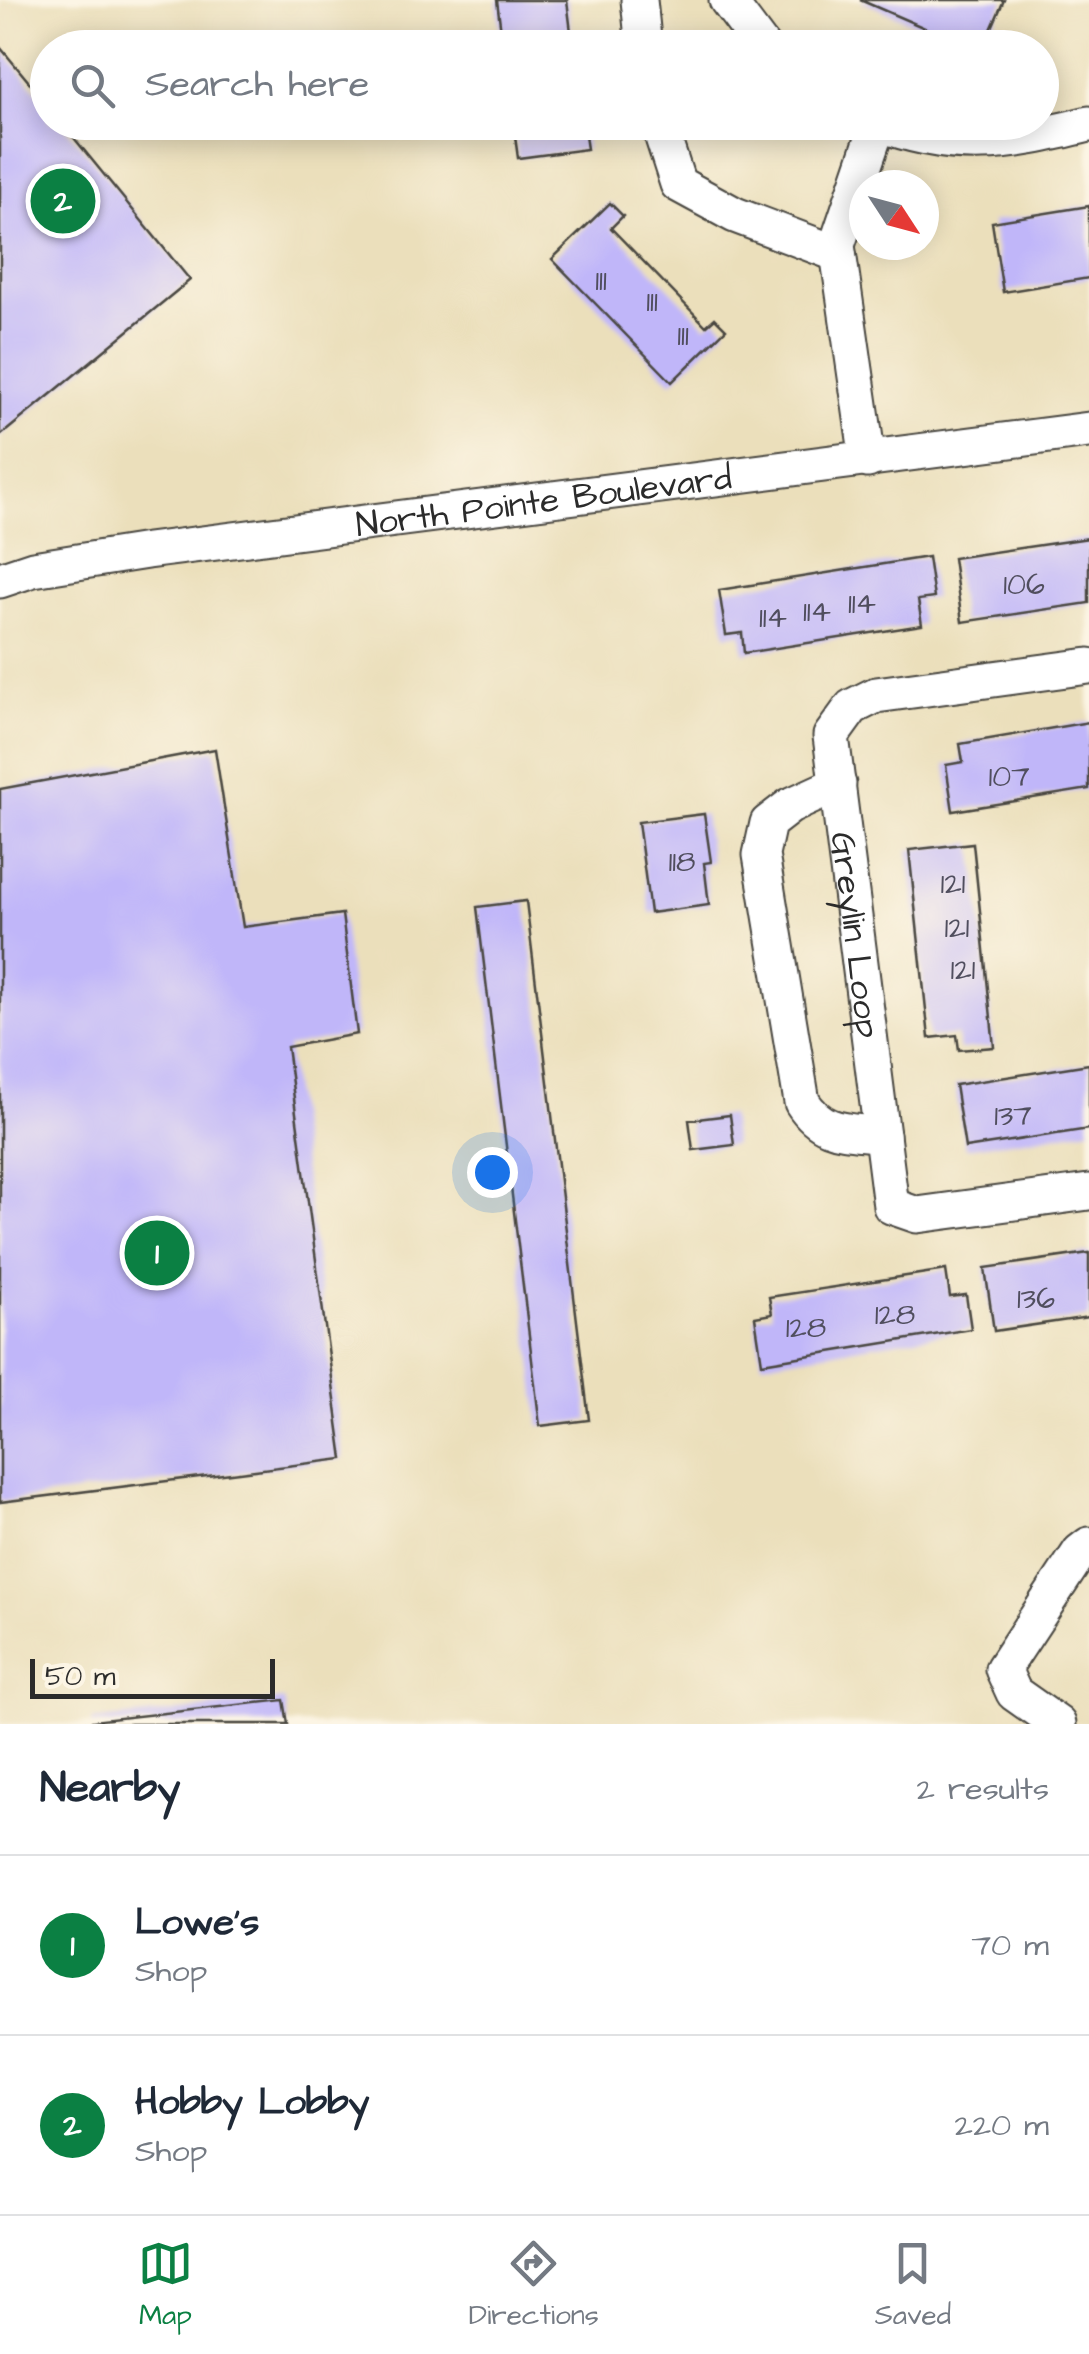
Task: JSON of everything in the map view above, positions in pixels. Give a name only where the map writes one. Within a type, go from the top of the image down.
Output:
[{"type":"street","points":[[640,0],[642,30]]},
{"type":"street","points":[[727,0],[750,30]]},
{"type":"street","points":[[1059,132],[1089,124]]},
{"type":"street","points":[[664,140],[678,184],[735,215],[838,254]]},
{"type":"street","points":[[868,460],[837,246],[871,140]]},
{"type":"street","points":[[938,140],[1025,140]]},
{"type":"street","name":"North Pointe Boulevard","points":[[0,580],[32,568],[148,550],[1089,430]]},
{"type":"street","name":"Greylin Loop","points":[[1089,666],[876,695],[852,707],[832,736],[890,1206],[918,1215],[1089,1192]]},
{"type":"street","points":[[838,784],[790,806],[768,824],[761,856],[802,1102],[812,1118],[828,1128],[882,1135]]},
{"type":"street","points":[[1058,1724],[1014,1693],[1003,1669],[1080,1552],[1089,1545]]},
{"type":"building","points":[[497,0],[567,0],[571,30],[501,30]]},
{"type":"building","points":[[860,0],[1004,0],[991,30],[929,30]]},
{"type":"building","points":[[0,47],[30,83],[30,140],[76,140],[190,280],[0,436]]},
{"type":"building","points":[[516,140],[586,140],[587,149],[518,158]]},
{"type":"building","points":[[610,203],[623,216],[611,228],[706,326],[715,318],[726,329],[672,382],[552,259]]},
{"type":"building","points":[[1089,206],[1089,278],[1003,292],[992,222]]},
{"type":"building","points":[[1089,538],[1089,603],[962,622],[953,558]]},
{"type":"building","points":[[928,557],[934,598],[918,600],[922,625],[744,653],[742,633],[726,635],[719,590]]},
{"type":"building","points":[[1089,722],[1089,789],[953,811],[946,765],[963,762],[960,744]]},
{"type":"building","points":[[215,749],[243,927],[342,914],[357,1034],[287,1047],[343,1459],[0,1502],[0,789]]},
{"type":"building","points":[[704,814],[711,862],[704,863],[709,905],[650,913],[638,822]]},
{"type":"building","points":[[973,843],[994,1047],[959,1050],[957,1035],[929,1038],[909,850]]},
{"type":"building","points":[[526,901],[589,1420],[540,1426],[477,907]]},
{"type":"building","points":[[1089,1064],[1089,1129],[965,1148],[955,1085]]},
{"type":"building","points":[[730,1115],[734,1145],[693,1150],[689,1120]]},
{"type":"building","points":[[1089,1253],[1089,1317],[994,1331],[985,1268]]},
{"type":"building","points":[[946,1270],[950,1297],[966,1295],[971,1329],[762,1363],[755,1317],[772,1314],[769,1297]]},
{"type":"building","points":[[284,1700],[288,1724],[92,1724],[92,1721]]},
{"type":"place","name":"Hobby Lobby","points":[[63,201]]},
{"type":"place","name":"Lowe's","points":[[157,1253]]}]
